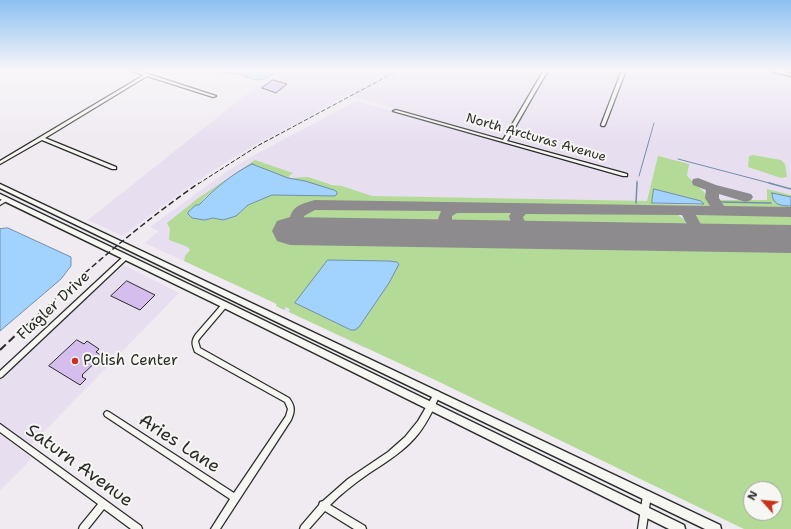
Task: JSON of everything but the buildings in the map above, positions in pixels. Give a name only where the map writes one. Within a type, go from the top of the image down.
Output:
[{"type":"main road","points":[[0,186],[120,242],[716,529]]},
{"type":"main road","points":[[2,199],[111,249],[680,529]]},
{"type":"street","points":[[0,162],[114,95]]},
{"type":"street","points":[[210,95],[214,96]]},
{"type":"street","points":[[505,140],[532,95]]},
{"type":"street","points":[[603,125],[615,95]]},
{"type":"street","name":"North Arcturas Avenue","points":[[395,110],[625,175]]},
{"type":"street","points":[[42,138],[114,168]]},
{"type":"street","name":"Flagler Drive","points":[[0,375],[126,257]]},
{"type":"street","points":[[215,529],[289,418],[292,411],[286,400],[197,350],[195,341],[198,336],[226,305]]},
{"type":"street","points":[[304,529],[323,505],[338,491],[394,453],[409,440],[421,424],[437,394]]},
{"type":"street","name":"Aries Lane","points":[[107,414],[235,498]]},
{"type":"street","name":"Saturn Avenue","points":[[0,428],[138,529]]},
{"type":"street","points":[[642,529],[647,495]]},
{"type":"street","points":[[83,529],[103,504]]},
{"type":"street","points":[[323,505],[362,529]]},
{"type":"shaded area","points":[[246,95],[529,95],[503,138],[348,95],[253,146],[220,166],[180,193],[123,236],[88,220]]},
{"type":"shaded area","points":[[534,95],[612,95],[600,126],[605,127],[617,95],[791,95],[791,267],[364,348],[276,306],[276,304],[145,243],[159,231],[150,227],[229,170],[356,101],[627,177],[628,174],[508,139]],"holes":[[[753,155],[781,160],[787,177],[781,178],[749,167],[749,156]]]},
{"type":"shaded area","points":[[124,265],[179,293],[31,445],[0,422],[0,379],[51,330]]},
{"type":"shaded area","points":[[0,434],[32,458],[0,491]]},
{"type":"green space","points":[[753,155],[781,160],[785,164],[787,177],[781,178],[748,167],[749,156]]},
{"type":"green space","points":[[658,156],[689,164],[687,176],[704,192],[712,205],[706,208],[313,203],[301,207],[294,215],[287,238],[791,246],[791,529],[744,529],[431,378],[289,312],[290,309],[286,307],[284,310],[276,306],[277,304],[184,261],[185,256],[190,250],[188,247],[169,240],[170,229],[167,223],[197,199],[230,177],[204,198],[199,205],[195,206],[188,212],[188,215],[204,220],[213,218],[223,220],[236,216],[248,205],[272,195],[335,196],[305,181],[288,178],[252,164],[232,175],[255,160],[293,173],[289,176],[290,178],[308,177],[372,196],[647,201]],"holes":[[[654,189],[701,201],[701,205],[655,204],[652,198]],[[328,260],[397,262],[389,283],[359,327],[355,330],[351,330],[296,303]]]},
{"type":"green space","points":[[767,189],[791,195],[791,197],[773,193],[787,206],[791,206],[791,209],[730,208],[721,205],[718,200],[767,200]]},
{"type":"green space","points":[[314,208],[443,210],[438,219],[439,226],[301,223],[300,218],[303,212]]},
{"type":"green space","points":[[460,210],[514,210],[510,217],[512,227],[456,226],[451,223],[450,218],[453,213]]},
{"type":"green space","points":[[530,210],[675,213],[685,220],[686,227],[682,230],[534,228],[525,224],[522,219],[523,213]]},
{"type":"green space","points":[[701,213],[791,214],[791,232],[713,231],[698,223],[697,215]]},
{"type":"water","points":[[252,164],[288,178],[305,181],[334,190],[337,194],[335,196],[272,195],[248,205],[236,216],[223,220],[213,218],[204,220],[192,218],[188,214],[188,212],[196,205],[199,205],[224,182],[237,172]]},
{"type":"water","points":[[654,189],[701,201],[704,204],[652,203]]},
{"type":"water","points":[[772,193],[791,197],[791,206],[784,206],[775,202],[772,197]]},
{"type":"water","points":[[8,228],[71,257],[71,266],[61,279],[0,331],[0,229]]},
{"type":"water","points":[[328,260],[389,261],[397,262],[399,264],[389,283],[359,327],[355,330],[351,330],[295,303]]},
{"type":"waterway","points":[[639,176],[654,123]]},
{"type":"waterway","points":[[678,159],[773,184]]},
{"type":"waterway","points":[[636,203],[637,183]]},
{"type":"waterway","points":[[769,183],[791,189]]},
{"type":"waterway","points":[[722,202],[771,203]]},
{"type":"taxiway","points":[[698,182],[712,188]]},
{"type":"taxiway","points":[[712,188],[746,197]]},
{"type":"taxiway","points":[[712,188],[712,198],[720,211]]},
{"type":"taxiway","points":[[309,231],[298,223],[297,216],[303,209],[315,205],[458,207]]},
{"type":"taxiway","points":[[460,234],[454,231],[446,223],[445,219],[447,212],[459,207],[529,208]]},
{"type":"taxiway","points":[[529,208],[686,210]]},
{"type":"taxiway","points":[[529,208],[521,210],[516,216],[517,220],[523,228],[536,235]]},
{"type":"taxiway","points":[[686,210],[720,211]]},
{"type":"taxiway","points":[[686,210],[701,238]]},
{"type":"taxiway","points":[[720,211],[791,212]]},
{"type":"runway","points":[[290,231],[791,239]]},
{"type":"railway","points":[[198,184],[259,145],[353,95]]},
{"type":"railway","points":[[18,333],[128,236],[199,183]]},
{"type":"railway","points":[[0,350],[19,332]]},
{"type":"place","name":"Polish Center","points":[[75,361]]}]
